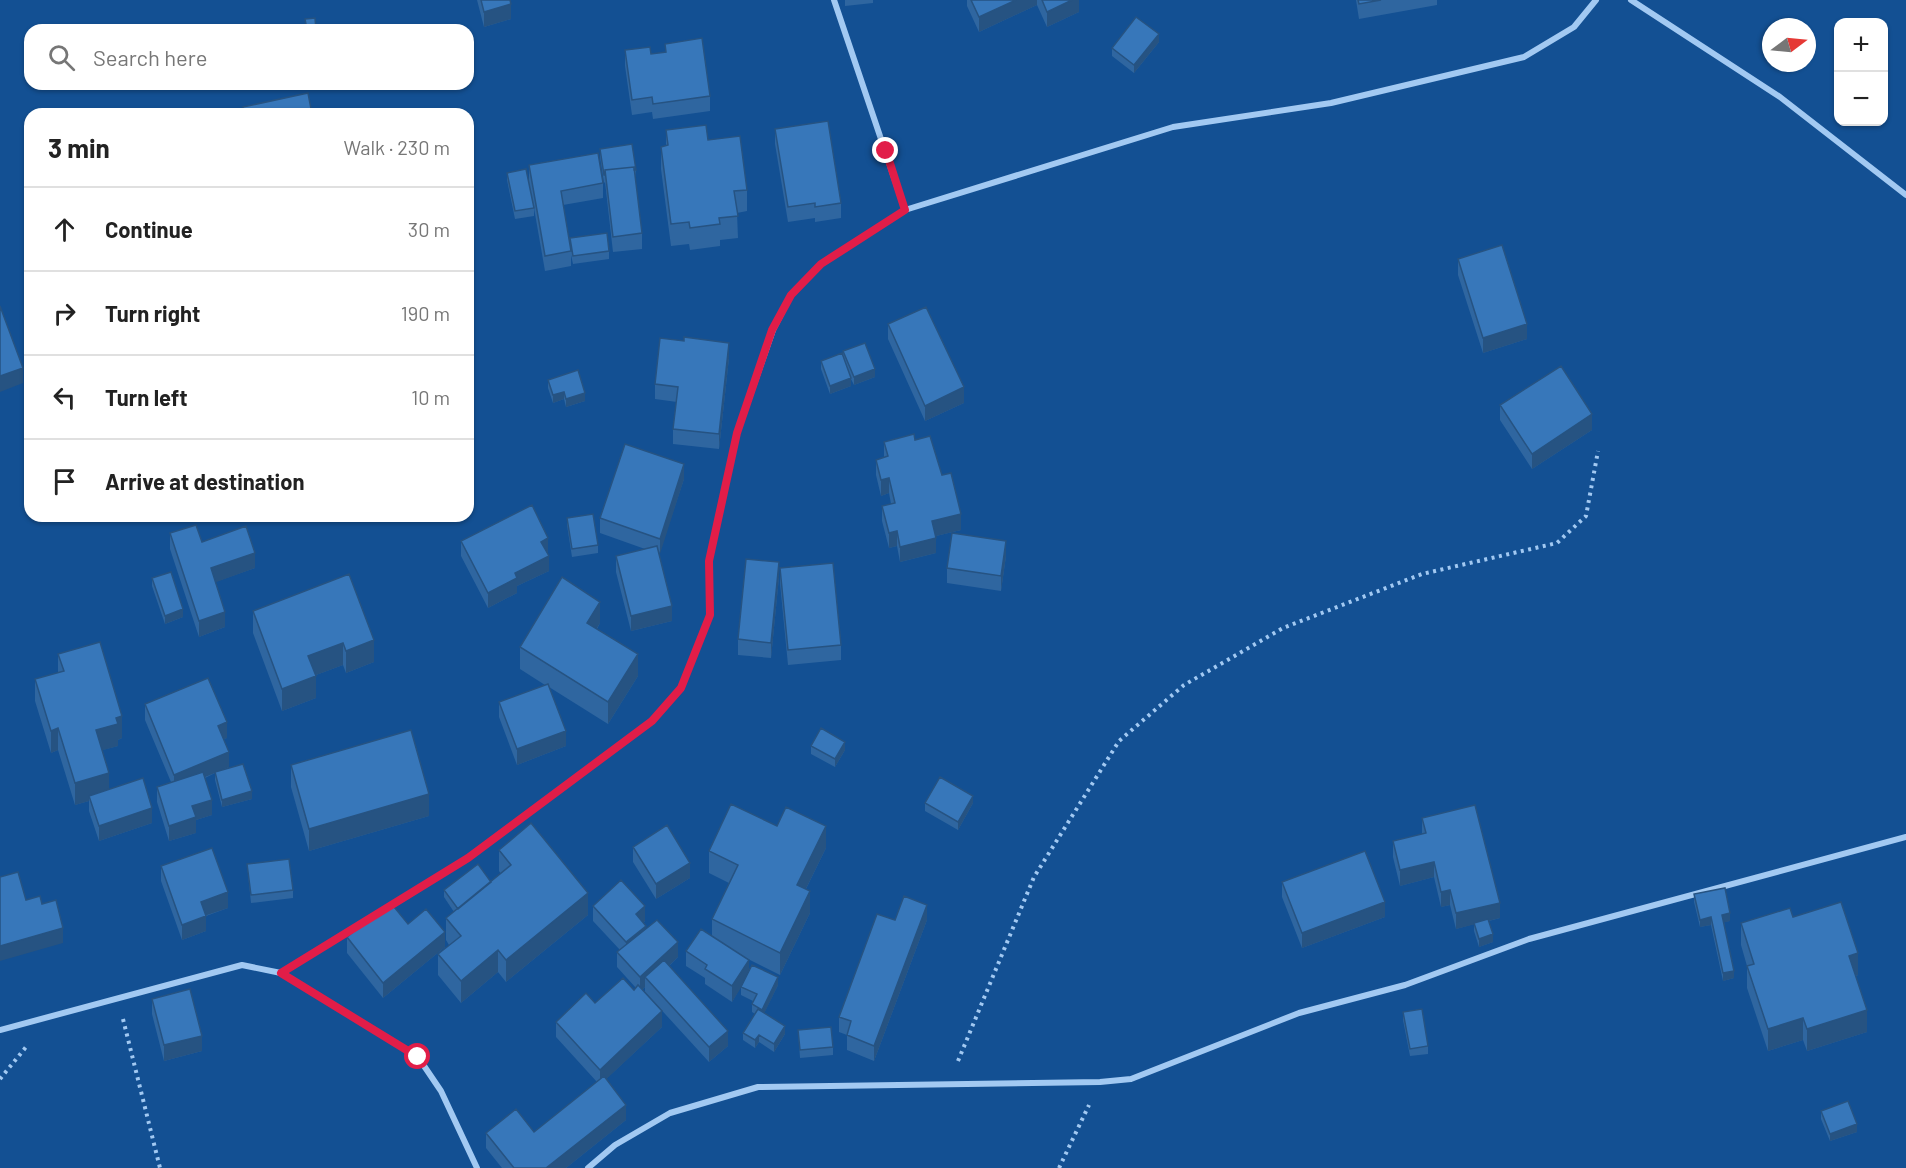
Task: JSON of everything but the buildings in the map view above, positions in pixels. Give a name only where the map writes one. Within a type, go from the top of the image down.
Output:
[{"type":"street","points":[[834,0],[905,210]]},
{"type":"street","points":[[281,973],[468,858],[652,721],[681,688],[710,615],[709,561],[737,433],[772,330],[791,295],[821,264],[905,210],[1173,128],[1331,103],[1524,57],[1574,27],[1596,0]]},
{"type":"street","points":[[1631,0],[1780,97],[1906,195]]},
{"type":"street","points":[[588,1168],[615,1145],[670,1113],[758,1087],[949,1082],[1100,1082],[1131,1079],[1299,1012],[1406,985],[1530,939],[1906,837]]},
{"type":"street","points":[[0,1030],[242,965],[281,973],[418,1057],[441,1092],[477,1168]]},
{"type":"path","points":[[949,1082],[1034,877],[1119,741],[1184,684],[1283,628],[1422,574],[1557,543],[1586,516],[1598,451]]},
{"type":"path","points":[[118,998],[160,1168]]},
{"type":"path","points":[[1059,1168],[1100,1082]]},
{"type":"route","points":[[418,1057],[281,973],[468,858],[652,721],[681,688],[710,615],[709,561],[737,433],[772,330],[791,295],[821,264],[905,210],[886,151]]}]
